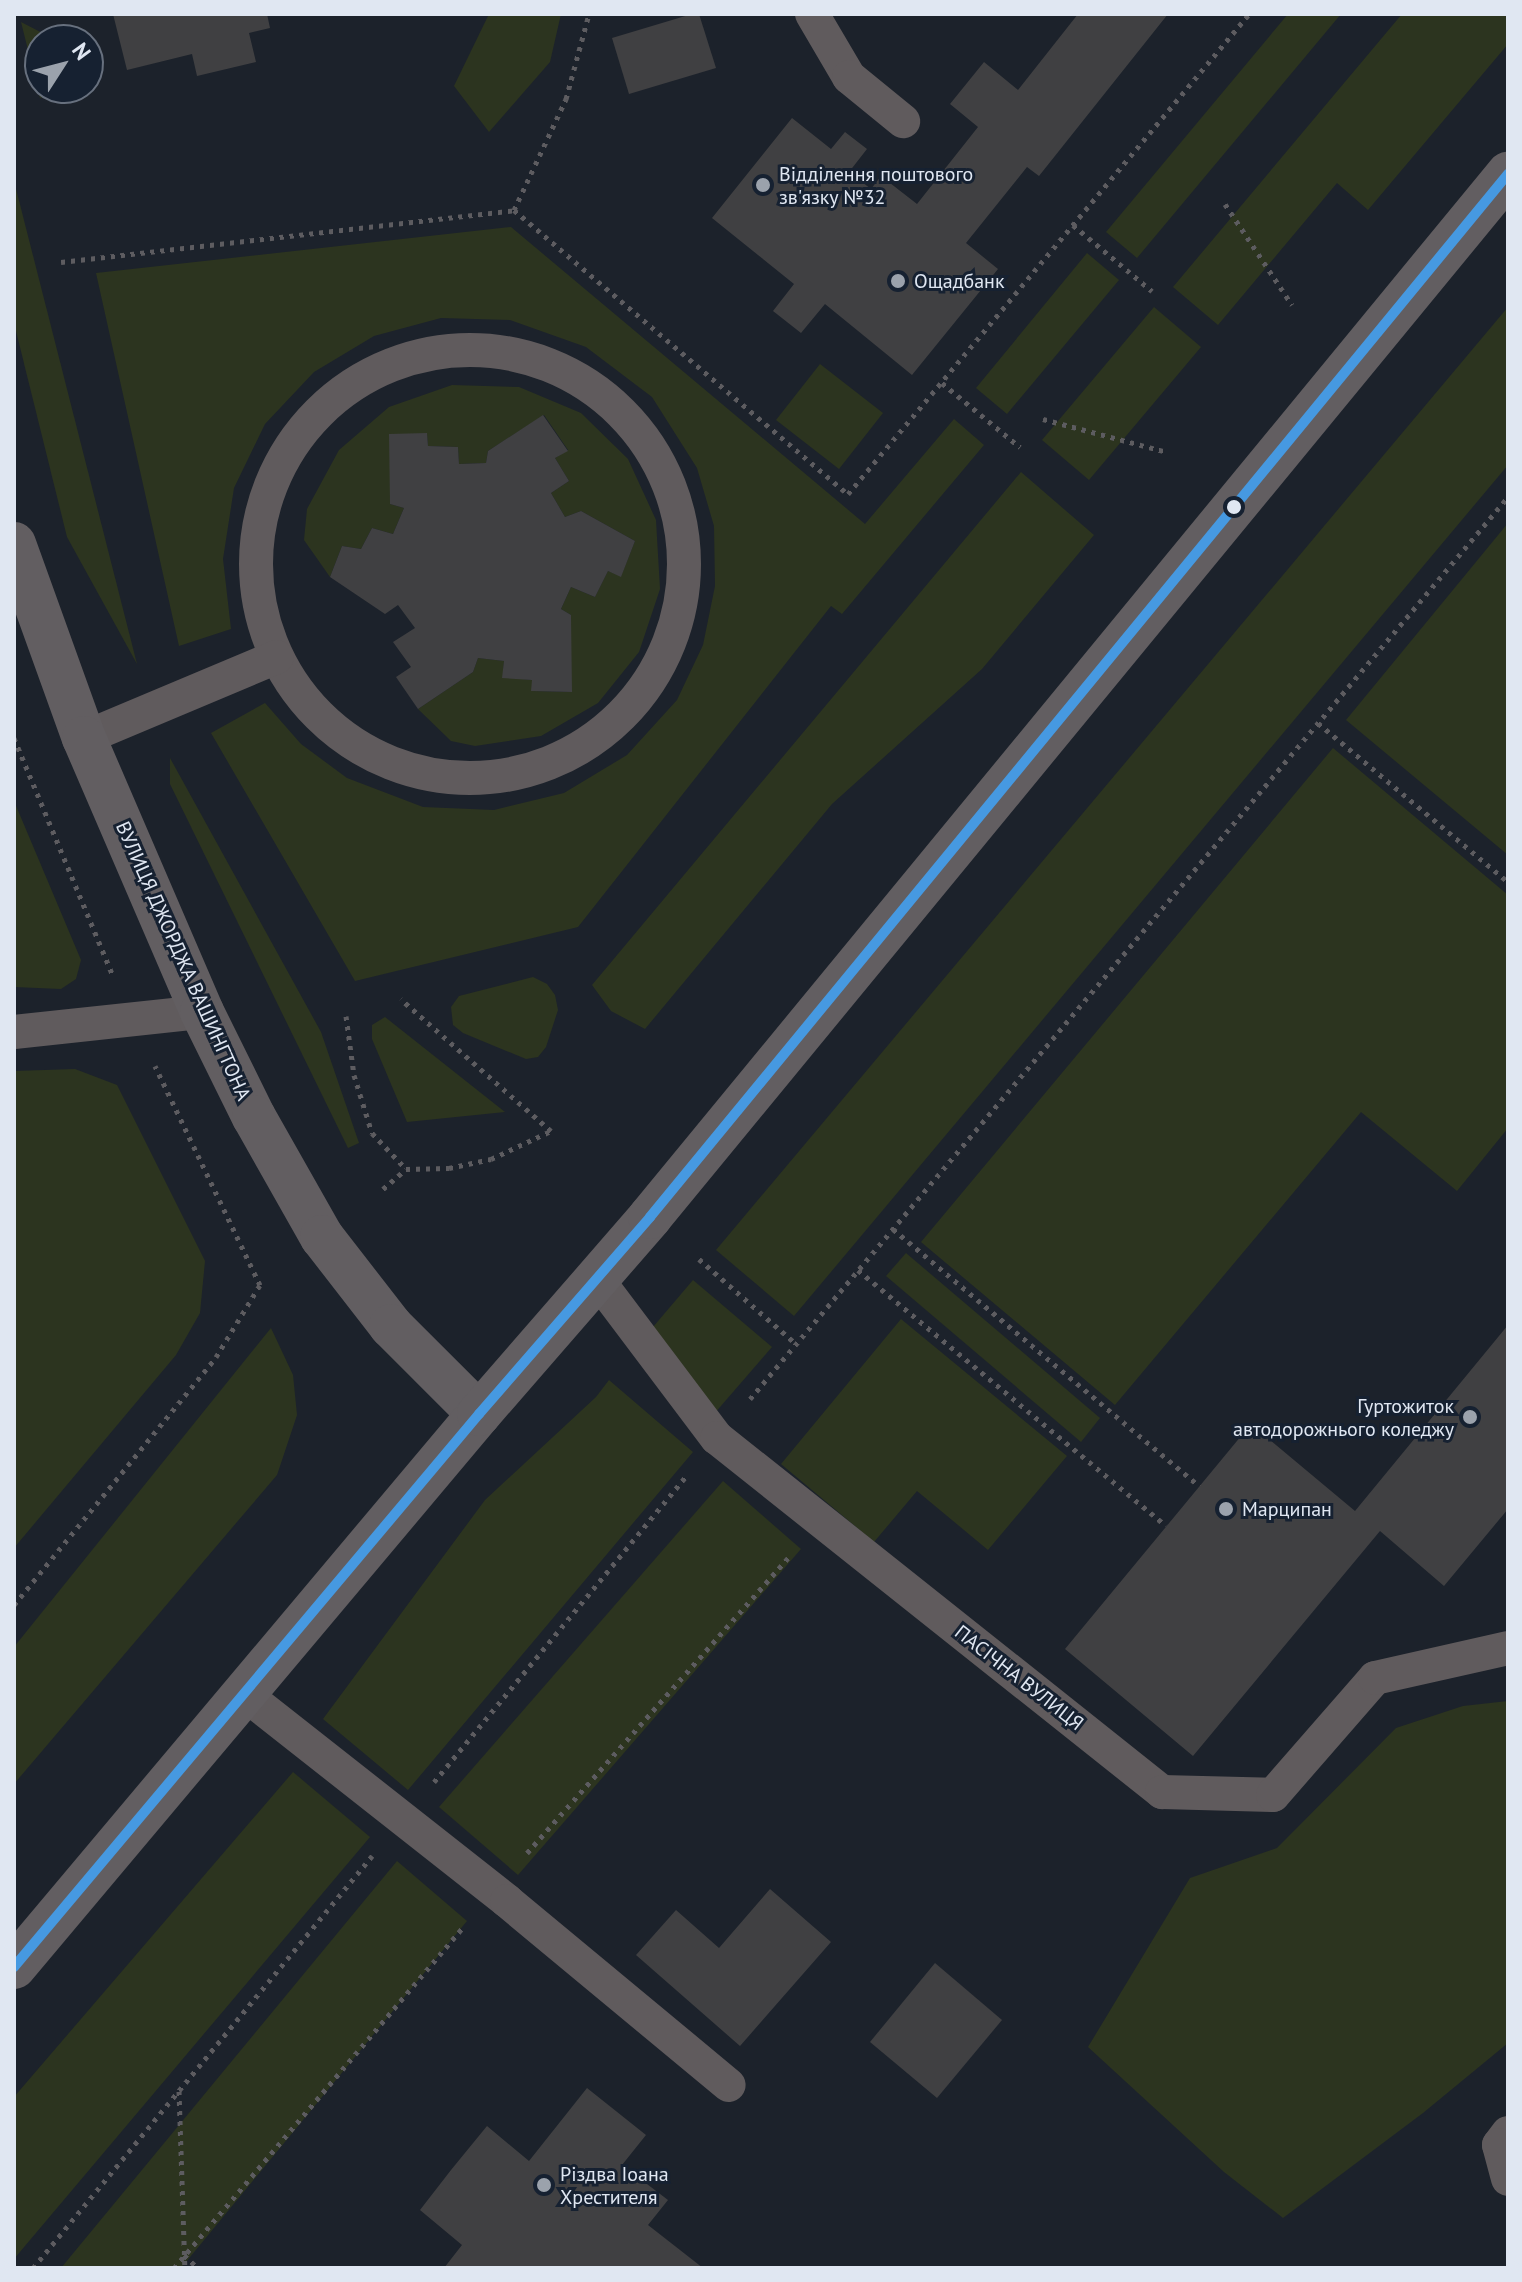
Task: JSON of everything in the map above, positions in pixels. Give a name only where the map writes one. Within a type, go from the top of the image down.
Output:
[{"type":"main road","points":[[14,1967],[28,1932],[243,1693],[597,1279],[1508,174]]},
{"type":"main road","name":"ВУЛИЦЯ ДЖОРДЖА ВАШИНГТОНА","points":[[14,544],[84,738],[202,1012],[261,1130],[322,1237],[391,1326],[479,1414]]},
{"type":"lane","points":[[812,14],[849,77],[903,121]]},
{"type":"lane","points":[[444,350],[505,351],[572,375],[628,419],[668,481],[682,531],[683,583],[673,634],[650,682],[607,730],[552,763],[491,778],[430,775],[364,751],[287,680],[277,657],[263,626],[254,559],[264,498],[292,442],[334,396],[387,365],[444,350]]},
{"type":"lane","points":[[84,738],[277,657]]},
{"type":"lane","points":[[14,1032],[202,1012]]},
{"type":"lane","name":"ПАСІЧНА ВУЛИЦЯ","points":[[597,1279],[717,1438],[1162,1792],[1273,1795],[1375,1678],[1508,1648]]},
{"type":"lane","points":[[243,1693],[507,1901],[729,2085]]},
{"type":"lane","points":[[1508,2133],[1499,2145],[1508,2179]]},
{"type":"path","points":[[514,210],[566,99],[589,14]]},
{"type":"path","points":[[61,262],[514,210],[848,494],[1249,14]]},
{"type":"path","points":[[1225,204],[1292,305]]},
{"type":"path","points":[[1073,225],[1152,291]]},
{"type":"path","points":[[942,383],[1020,447]]},
{"type":"path","points":[[1043,419],[1167,452]]},
{"type":"path","points":[[432,1784],[717,1438],[1508,497]]},
{"type":"path","points":[[1318,723],[1508,882]]},
{"type":"path","points":[[14,738],[112,973]]},
{"type":"path","points":[[383,1189],[406,1169],[449,1168],[491,1159],[551,1131],[401,999]]},
{"type":"path","points":[[346,1016],[354,1075],[372,1133],[406,1169]]},
{"type":"path","points":[[14,1605],[216,1357],[260,1285],[154,1063]]},
{"type":"path","points":[[893,1229],[1199,1486]]},
{"type":"path","points":[[699,1259],[796,1344]]},
{"type":"path","points":[[858,1270],[1166,1526]]},
{"type":"path","points":[[33,2268],[380,1846]]},
{"type":"path","points":[[179,2090],[185,2268]]},
{"type":"path","points":[[184,2255],[198,2268]]},
{"type":"green space","points":[[489,14],[561,14],[550,62],[489,132],[454,86]]},
{"type":"green space","points":[[1288,14],[1341,14],[1137,258],[1106,232]]},
{"type":"green space","points":[[1402,14],[1508,14],[1508,44],[1368,210],[1337,183],[1218,325],[1173,287]]},
{"type":"green space","points":[[14,181],[137,664],[67,537],[14,323]]},
{"type":"green space","points":[[511,227],[865,524],[954,419],[984,445],[842,614],[831,606],[578,927],[355,981],[211,733],[265,703],[301,744],[347,778],[423,807],[494,810],[564,793],[627,755],[677,700],[703,645],[715,586],[714,526],[697,468],[652,397],[586,347],[510,320],[441,318],[374,336],[314,372],[265,424],[234,488],[223,559],[231,629],[179,646],[96,273]]},
{"type":"green space","points":[[1087,253],[1119,280],[1007,414],[976,388]]},
{"type":"green space","points":[[1154,307],[1201,347],[1089,480],[1042,440]]},
{"type":"green space","points":[[1508,307],[1508,465],[794,1316],[716,1250]]},
{"type":"green space","points":[[820,364],[883,413],[839,469],[776,420]]},
{"type":"green space","points":[[452,385],[519,387],[581,413],[628,459],[656,520],[660,589],[639,652],[598,703],[541,736],[475,746],[451,741],[418,709],[473,672],[478,658],[504,661],[503,677],[532,680],[532,691],[571,692],[571,615],[561,609],[571,587],[595,597],[608,571],[621,576],[635,541],[581,511],[565,517],[551,493],[569,481],[555,458],[568,450],[544,415],[488,451],[486,463],[459,464],[458,447],[428,446],[427,434],[390,504],[404,508],[393,534],[372,528],[361,549],[342,546],[330,577],[304,540],[307,509],[339,450],[389,407]]},
{"type":"green space","points":[[1021,472],[1094,535],[982,669],[832,804],[645,1029],[611,1011],[592,985]]},
{"type":"green space","points":[[1508,523],[1508,855],[1346,720]]},
{"type":"green space","points":[[1333,748],[1508,895],[1508,1128],[1457,1191],[1361,1112],[1115,1405],[921,1242]]},
{"type":"green space","points":[[170,758],[321,1032],[359,1143],[348,1148],[170,784]]},
{"type":"green space","points":[[14,801],[81,960],[76,979],[61,989],[14,987]]},
{"type":"green space","points":[[533,977],[547,984],[555,995],[558,1010],[546,1047],[538,1057],[526,1059],[463,1033],[453,1025],[451,1007],[459,996]]},
{"type":"green space","points":[[385,1017],[505,1112],[407,1122],[372,1039],[372,1025]]},
{"type":"green space","points":[[75,1069],[117,1085],[205,1261],[200,1313],[176,1355],[14,1548],[14,1071]]},
{"type":"green space","points":[[906,1253],[1100,1418],[1081,1442],[886,1276]]},
{"type":"green space","points":[[693,1280],[772,1347],[714,1414],[636,1347]]},
{"type":"green space","points":[[901,1319],[1067,1456],[988,1550],[917,1491],[874,1542],[781,1464]]},
{"type":"green space","points":[[271,1328],[293,1375],[297,1415],[277,1475],[14,1784],[14,1647]]},
{"type":"green space","points":[[609,1380],[693,1452],[408,1790],[323,1719],[485,1500],[596,1397]]},
{"type":"green space","points":[[723,1481],[801,1549],[518,1875],[439,1807]]},
{"type":"green space","points":[[1508,1701],[1508,2043],[1423,2113],[1283,2218],[1224,2172],[1088,2047],[1190,1878],[1277,1848],[1396,1728],[1463,1706]]},
{"type":"green space","points":[[293,1772],[370,1837],[14,2259],[14,2097]]},
{"type":"green space","points":[[397,1861],[467,1921],[181,2268],[61,2268]]},
{"type":"building","points":[[113,14],[267,14],[270,28],[249,33],[256,62],[197,76],[192,54],[127,70]]},
{"type":"building","points":[[699,14],[716,68],[629,94],[612,38]]},
{"type":"building","points":[[1078,14],[1168,14],[1039,176],[1027,167],[966,243],[998,269],[912,375],[825,304],[801,333],[773,311],[794,284],[712,218],[792,118],[831,149],[845,132],[867,149],[849,172],[871,189],[881,176],[917,204],[978,127],[950,104],[984,62],[1018,90]]},
{"type":"building","points":[[543,415],[568,451],[555,458],[569,481],[551,493],[565,517],[581,511],[635,541],[621,577],[608,571],[595,597],[571,587],[561,609],[571,615],[572,692],[531,691],[532,680],[502,678],[504,661],[478,658],[473,672],[418,709],[396,677],[411,667],[393,642],[415,628],[398,605],[385,614],[330,577],[342,546],[361,549],[372,528],[393,534],[404,508],[390,504],[389,434],[427,433],[428,446],[458,447],[459,464],[486,463],[488,451]]},
{"type":"building","points":[[1508,1325],[1508,1509],[1444,1586],[1380,1531],[1193,1756],[1065,1649],[1251,1424],[1355,1511]]},
{"type":"building","points":[[770,1889],[831,1942],[740,2046],[636,1955],[676,1910],[719,1948]]},
{"type":"building","points":[[935,1963],[1002,2020],[937,2098],[870,2042]]},
{"type":"building","name":"Різдва Іоана Хрестителя","points":[[587,2088],[646,2135],[622,2165],[668,2200],[648,2225],[703,2268],[444,2268],[462,2245],[420,2210],[451,2170],[487,2126],[529,2161]]},
{"type":"transit line","points":[[14,1967],[479,1414],[650,1217],[1508,174]]},
{"type":"place","name":"Відділення поштового зв'язку №32","points":[[763,185]]},
{"type":"place","name":"Ощадбанк","points":[[898,281]]},
{"type":"place","name":"Гуртожиток автодорожнього коледжу","points":[[1470,1417]]},
{"type":"place","name":"Марципан","points":[[1226,1509]]},
{"type":"place","name":"Різдва Іоана Хрестителя","points":[[544,2185]]}]
